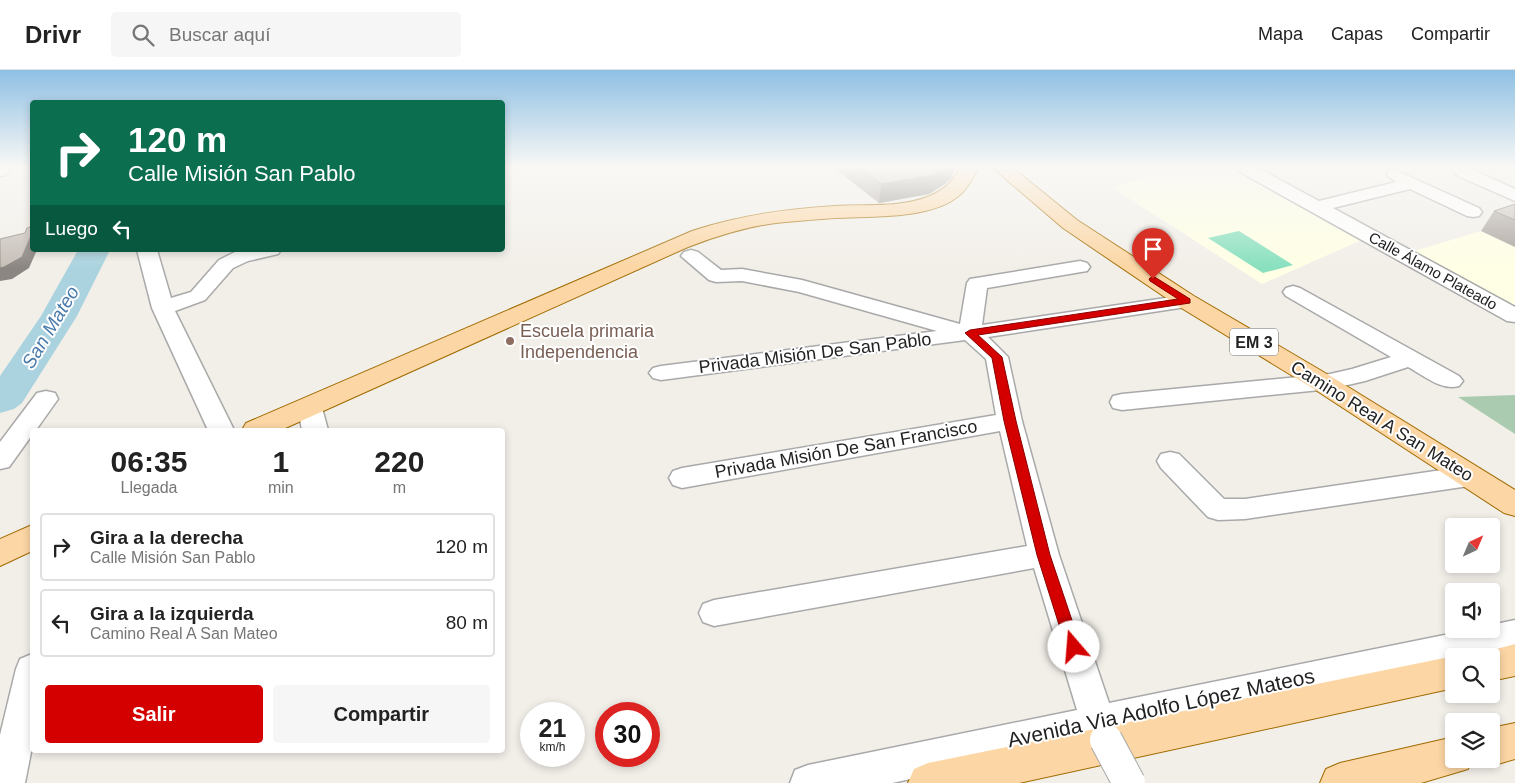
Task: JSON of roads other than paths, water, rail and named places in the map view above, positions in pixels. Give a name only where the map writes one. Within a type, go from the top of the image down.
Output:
[{"type":"main road","points":[[266,428],[313,419],[681,243],[717,230],[757,220],[834,212],[913,207],[933,201]]},
{"type":"main road","name":"Camino Real A San Mateo","points":[[1042,201],[1070,224],[1186,301],[1323,383],[1515,505]]},
{"type":"main road","points":[[0,553],[30,538]]},
{"type":"main road","points":[[1500,663],[1515,660]]},
{"type":"main road","name":"Avenida Via Adolfo López Mateos","points":[[928,783],[1445,674]]},
{"type":"main road","points":[[1500,745],[1515,741]]},
{"type":"main road","points":[[1340,783],[1445,758]]},
{"type":"street","name":"Calle Álamo Plateado","points":[[1308,201],[1515,316]]},
{"type":"street","points":[[1317,206],[1336,201]]},
{"type":"street","points":[[1450,201],[1473,212]]},
{"type":"street","points":[[148,252],[163,308],[220,428]]},
{"type":"street","points":[[163,308],[198,296],[226,264],[242,256],[261,252]]},
{"type":"street","points":[[691,256],[708,280],[742,275],[802,286],[970,333],[997,357],[1010,421],[1044,555],[1102,730],[1130,783]]},
{"type":"street","points":[[970,333],[977,283],[1080,267]]},
{"type":"street","points":[[1293,292],[1451,381]]},
{"type":"street","name":"Privada Misión De San Pablo","points":[[661,373],[970,333],[1186,301]]},
{"type":"street","points":[[1122,402],[1345,380],[1410,358]]},
{"type":"street","points":[[0,460],[46,399]]},
{"type":"street","name":"Privada Misión De San Francisco","points":[[682,478],[1010,421]]},
{"type":"street","points":[[1170,462],[1218,510],[1245,509],[1469,476]]},
{"type":"street","points":[[714,613],[1044,555]]},
{"type":"street","name":"Avenida Via Adolfo López Mateos","points":[[808,783],[1102,730],[1515,634]]},
{"type":"street","points":[[7,783],[30,678]]},
{"type":"waterway","name":"San Mateo","points":[[0,400],[8,394],[59,316],[93,252]]},
{"type":"place","name":"Escuela primaria Independencia","points":[[510,341]]}]
